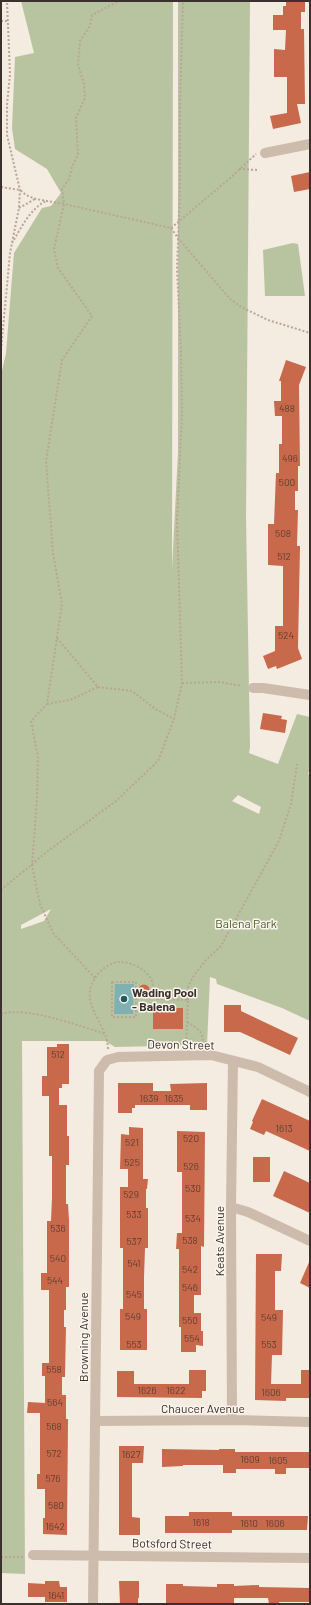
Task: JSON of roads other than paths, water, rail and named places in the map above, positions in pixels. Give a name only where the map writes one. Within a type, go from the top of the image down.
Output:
[{"type":"street","points":[[265,154],[310,144]]},
{"type":"street","points":[[253,688],[263,688],[310,695]]},
{"type":"street","name":"Devon Street","points":[[99,1071],[107,1060],[118,1057],[210,1055],[258,1067],[310,1092]]},
{"type":"street","name":"Keats Avenue","points":[[232,1420],[233,1061]]},
{"type":"street","name":"Browning Avenue","points":[[93,1604],[99,1071]]},
{"type":"street","points":[[232,1207],[248,1212],[310,1241]]},
{"type":"street","name":"Chaucer Avenue","points":[[96,1421],[232,1420],[310,1422]]},
{"type":"street","name":"Botsford Street","points":[[33,1555],[310,1558]]},
{"type":"water","name":"Wading Pool - Balena","points":[[115,984],[134,984],[133,1014],[114,1014]]},
{"type":"place","name":"Wading Pool - Balena","points":[[124,999]]},
{"type":"park label","name":"Balena Park","points":[[246,923]]}]
